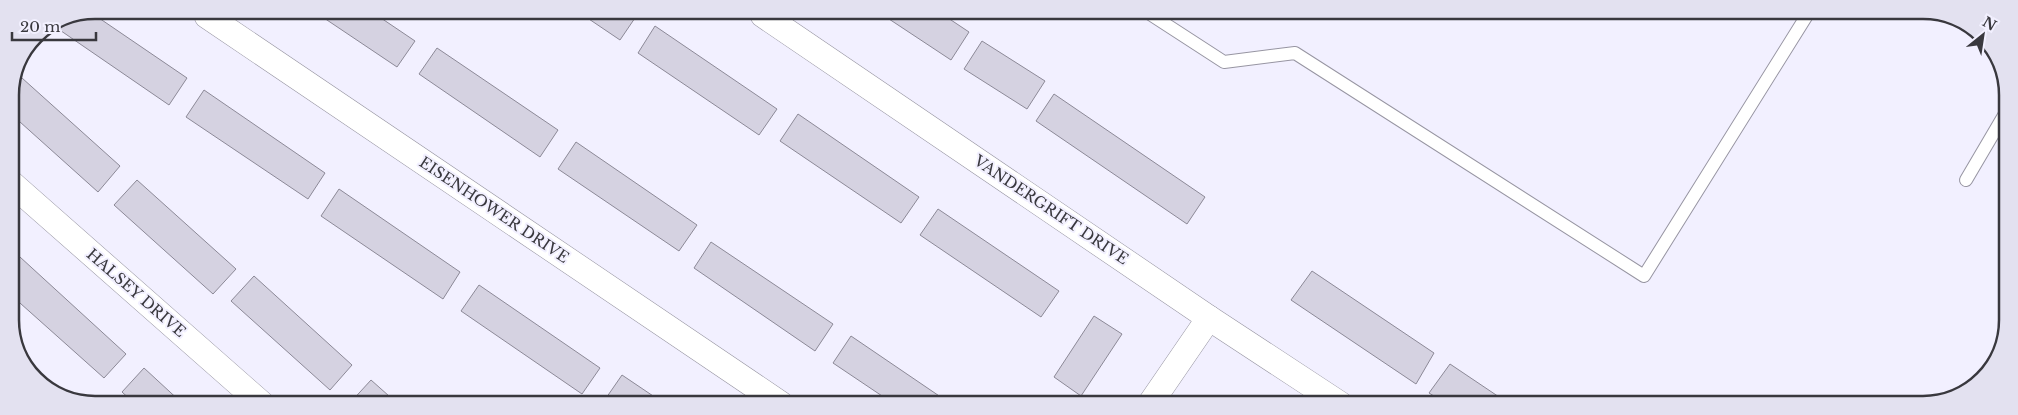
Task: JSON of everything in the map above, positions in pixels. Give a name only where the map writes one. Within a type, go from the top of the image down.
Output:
[{"type":"street","name":"EISENHOWER DRIVE","points":[[211,19],[769,396]]},
{"type":"street","name":"VANDERGRIFT DRIVE","points":[[770,19],[1209,318],[1328,396]]},
{"type":"street","name":"HALSEY DRIVE","points":[[19,189],[253,396]]},
{"type":"street","points":[[1155,396],[1209,318]]},
{"type":"lane","points":[[1158,19],[1224,62],[1295,52],[1644,276],[1805,19]]},
{"type":"lane","points":[[1966,180],[1999,124]]},
{"type":"building","points":[[100,19],[187,78],[169,105],[57,28],[80,20]]},
{"type":"building","points":[[325,19],[382,19],[415,41],[397,67]]},
{"type":"building","points":[[589,19],[634,19],[620,40]]},
{"type":"building","points":[[889,19],[950,19],[969,32],[951,60]]},
{"type":"building","points":[[655,26],[777,109],[759,135],[638,53]]},
{"type":"building","points":[[982,41],[1045,81],[1027,109],[964,69]]},
{"type":"building","points":[[437,48],[558,130],[540,157],[419,74]]},
{"type":"building","points":[[22,78],[120,166],[98,192],[19,121],[20,80]]},
{"type":"building","points":[[204,90],[325,173],[308,199],[186,117]]},
{"type":"building","points":[[1054,94],[1205,197],[1187,224],[1036,121]]},
{"type":"building","points":[[798,114],[919,197],[901,223],[780,141]]},
{"type":"building","points":[[576,142],[697,225],[679,251],[558,169]]},
{"type":"building","points":[[137,180],[236,269],[213,294],[114,205]]},
{"type":"building","points":[[339,189],[460,272],[443,299],[321,216]]},
{"type":"building","points":[[938,209],[1059,291],[1041,317],[920,235]]},
{"type":"building","points":[[711,242],[833,324],[815,351],[694,268]]},
{"type":"building","points":[[19,258],[126,354],[104,378],[19,302]]},
{"type":"building","points":[[1312,271],[1434,353],[1416,384],[1291,300]]},
{"type":"building","points":[[254,276],[352,365],[330,390],[231,301]]},
{"type":"building","points":[[479,285],[600,368],[582,394],[461,311]]},
{"type":"building","points":[[1094,316],[1122,334],[1081,396],[1054,377]]},
{"type":"building","points":[[851,336],[939,396],[882,396],[833,363]]},
{"type":"building","points":[[1450,364],[1498,396],[1434,396],[1429,393]]},
{"type":"building","points":[[144,368],[174,396],[126,396],[122,392]]},
{"type":"building","points":[[622,375],[653,396],[607,396]]},
{"type":"building","points":[[371,380],[389,396],[356,396]]}]
